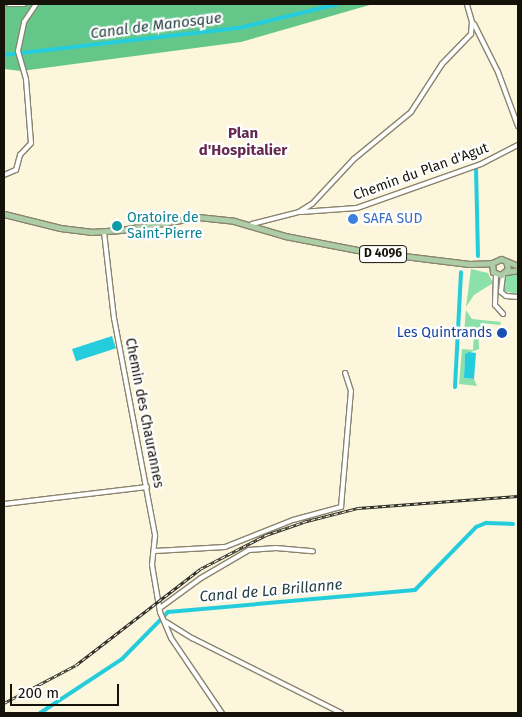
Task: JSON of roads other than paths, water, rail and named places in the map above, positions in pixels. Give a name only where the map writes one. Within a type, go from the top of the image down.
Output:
[{"type":"main road","name":"D 4096","points":[[4,214],[60,228],[104,232],[198,217],[222,216],[257,224],[298,239]]},
{"type":"main road","name":"D 4096","points":[[198,217],[234,221],[298,239],[363,251],[469,264],[492,270]]},
{"type":"main road","points":[[499,258],[518,268],[496,275],[492,270],[492,263],[499,258]]},
{"type":"main road","points":[[505,273],[506,261]]},
{"type":"main road","name":"D 4096","points":[[469,264],[492,263]]},
{"type":"street","points":[[10,4],[24,4]]},
{"type":"street","points":[[4,175],[17,168],[20,155],[31,140],[26,79],[19,53],[24,22],[36,4]]},
{"type":"street","points":[[468,4],[472,22],[495,67],[518,126]]},
{"type":"street","points":[[234,221],[257,224],[299,212],[317,200],[354,159],[411,112],[442,64],[470,34],[472,22]]},
{"type":"street","name":"Chemin du Plan d'Agut","points":[[299,212],[357,208],[481,164],[518,145]]},
{"type":"street","name":"Chemin des Chaurannes","points":[[104,232],[114,318],[147,487],[154,551],[152,565],[160,608],[164,618]]},
{"type":"street","points":[[505,273],[501,292],[506,296],[518,297]]},
{"type":"street","points":[[496,275],[494,305],[503,314]]},
{"type":"street","points":[[154,551],[225,547],[293,520],[341,507],[344,498],[351,391],[345,373]]},
{"type":"street","points":[[4,504],[147,487]]},
{"type":"street","points":[[160,608],[201,578],[249,550],[276,548],[313,551]]},
{"type":"street","points":[[164,618],[169,633],[222,713]]},
{"type":"street","points":[[164,618],[192,638],[341,713]]},
{"type":"water","points":[[112,336],[116,348],[76,361],[72,349]]},
{"type":"water","points":[[469,352],[476,353],[474,379],[464,378],[465,354]]},
{"type":"waterway","name":"Canal de Manosque","points":[[4,55],[239,28],[338,4]]},
{"type":"waterway","points":[[476,168],[478,256]]},
{"type":"waterway","points":[[455,387],[461,272]]},
{"type":"waterway","name":"Canal de La Brillanne","points":[[40,713],[122,659],[168,612],[415,590],[476,527],[486,523],[513,524]]},
{"type":"railway","points":[[4,703],[76,665],[200,569],[266,535],[303,522],[358,508],[518,496]]},
{"type":"place","name":"SAFA SUD","points":[[353,219]]},
{"type":"place","name":"Oratoire de Saint-Pierre","points":[[117,226]]},
{"type":"place","name":"Les Quintrands","points":[[502,333]]},
{"type":"district","name":"Plan d'Hospitalier","points":[[243,142]]}]
